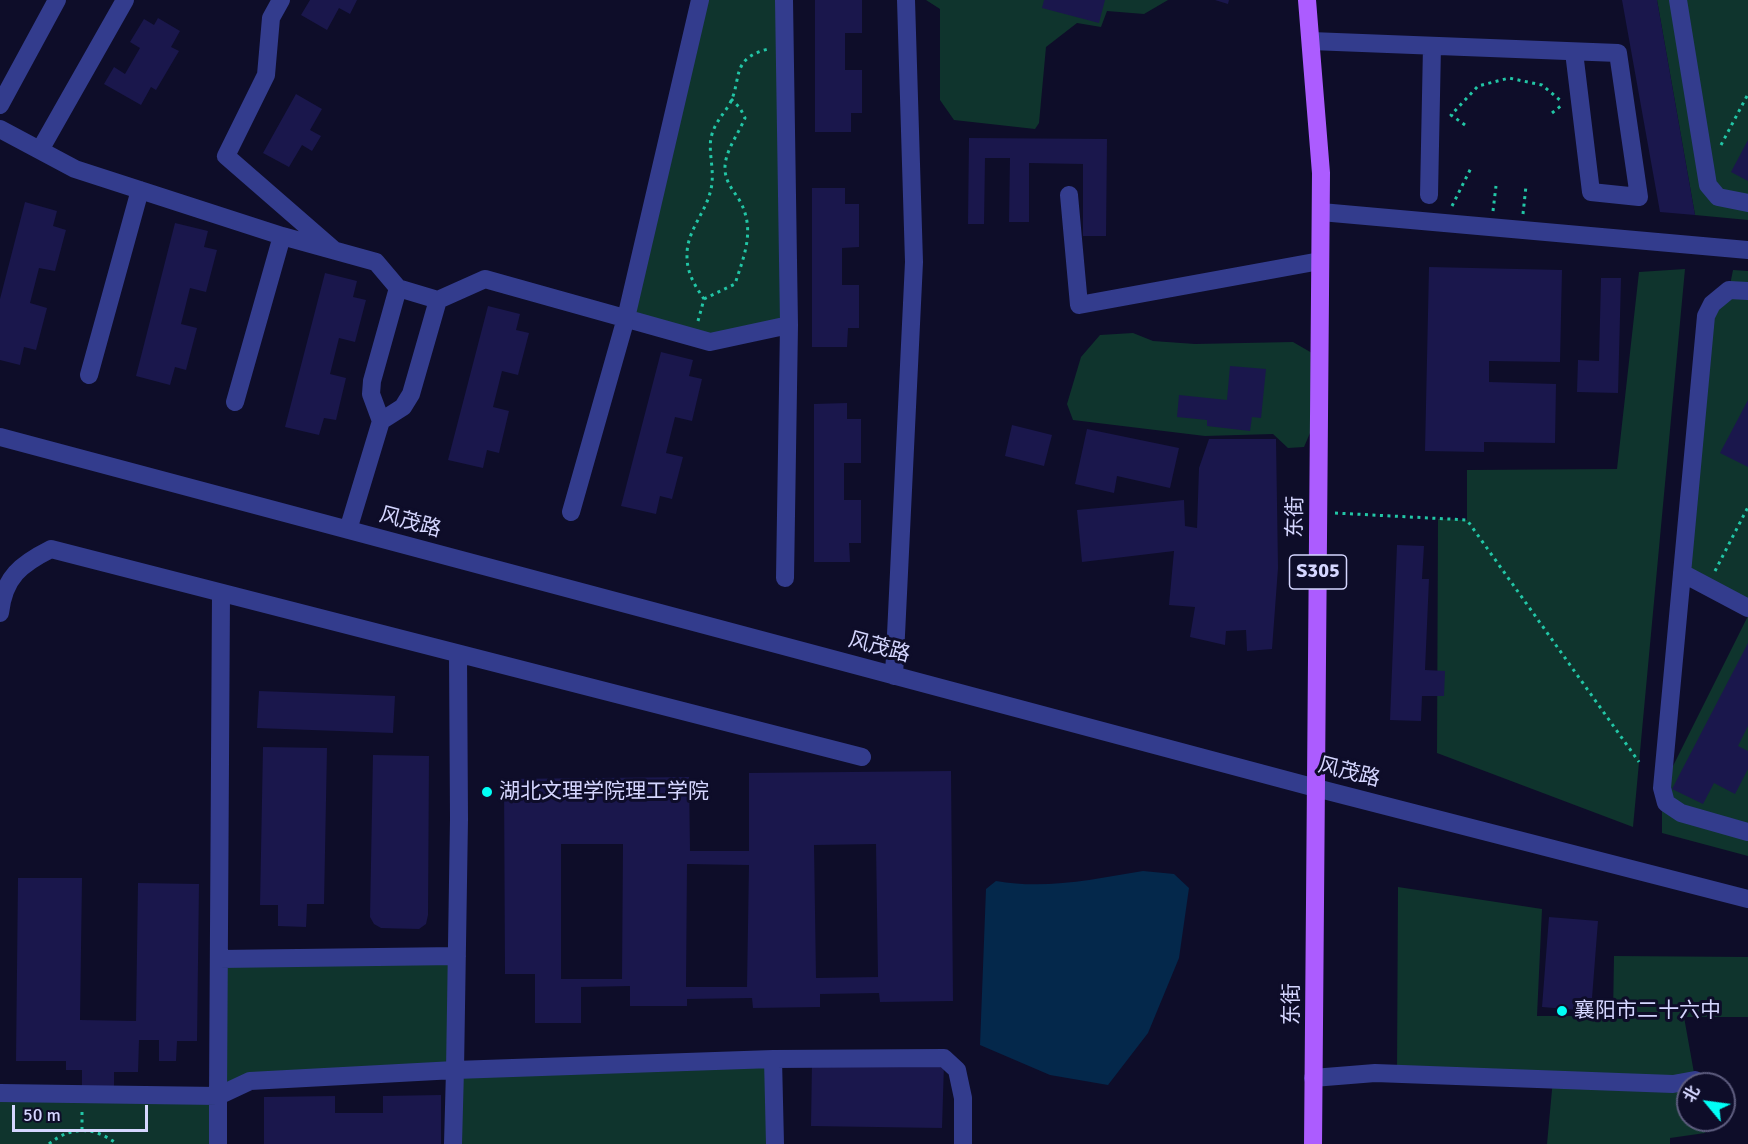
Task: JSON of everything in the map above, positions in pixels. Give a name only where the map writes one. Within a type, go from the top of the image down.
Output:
[{"type":"main road","name":"东街","points":[[1307,0],[1321,173],[1313,1144]]},
{"type":"street","points":[[0,105],[57,0]]},
{"type":"street","points":[[40,150],[125,0]]},
{"type":"street","points":[[281,0],[271,18],[266,75],[226,156],[334,250]]},
{"type":"street","points":[[571,512],[626,318],[700,0]]},
{"type":"street","points":[[784,0],[789,325],[785,578]]},
{"type":"street","points":[[894,676],[914,262],[906,0]]},
{"type":"street","points":[[1678,0],[1708,185],[1718,197],[1748,203]]},
{"type":"street","points":[[1311,41],[1618,53],[1639,197],[1591,192],[1574,52]]},
{"type":"street","points":[[1429,195],[1432,46]]},
{"type":"street","points":[[0,129],[75,169],[282,236],[376,262],[398,288],[438,300],[485,279],[710,342],[789,325]]},
{"type":"street","points":[[89,375],[140,190]]},
{"type":"street","points":[[1069,195],[1079,305],[1320,261]]},
{"type":"street","points":[[1321,212],[1748,250]]},
{"type":"street","points":[[235,402],[282,236]]},
{"type":"street","points":[[348,530],[381,421],[371,394],[372,381],[398,288]]},
{"type":"street","points":[[1748,291],[1729,290],[1712,304],[1706,316],[1662,788],[1666,803],[1681,813],[1748,832]]},
{"type":"street","points":[[381,421],[403,406],[411,394],[438,300]]},
{"type":"street","name":"风茂路","points":[[0,437],[1316,788],[1748,899]]},
{"type":"street","points":[[0,613],[2,596],[22,563],[51,549],[862,758]]},
{"type":"street","points":[[1682,573],[1748,608]]},
{"type":"street","points":[[218,1144],[220,593]]},
{"type":"street","points":[[453,1144],[457,956],[458,654]]},
{"type":"street","points":[[219,959],[457,956]]},
{"type":"street","points":[[0,1093],[218,1096],[250,1081],[455,1070],[773,1059],[944,1058],[957,1070],[963,1098],[963,1144]]},
{"type":"street","points":[[773,1059],[774,1144]]},
{"type":"street","points":[[1313,1078],[1375,1073],[1676,1083]]},
{"type":"path","points":[[694,337],[704,299],[690,277],[687,256],[692,228],[707,205],[713,182],[711,140],[716,123],[731,99],[742,64],[755,52],[773,48],[786,52]]},
{"type":"path","points":[[1465,125],[1451,115],[1479,86],[1509,78],[1542,84],[1564,103],[1552,113]]},
{"type":"path","points":[[1706,173],[1748,94]]},
{"type":"path","points":[[704,299],[735,284],[750,227],[741,203],[730,188],[725,171],[726,158],[745,118],[740,108],[731,99]]},
{"type":"path","points":[[1444,223],[1471,168]]},
{"type":"path","points":[[1491,227],[1496,186]]},
{"type":"path","points":[[1522,230],[1526,186]]},
{"type":"path","points":[[1707,586],[1748,507]]},
{"type":"path","points":[[1318,512],[1467,520],[1639,762]]},
{"type":"path","points":[[49,1144],[55,1139],[82,1130],[102,1132],[117,1144]]},
{"type":"green space","points":[[700,0],[784,0],[789,325],[710,342],[626,318]]},
{"type":"green space","points":[[926,0],[1168,0],[1144,14],[1107,11],[1101,27],[1077,23],[1046,47],[1039,123],[1035,129],[954,120],[940,100],[940,9]]},
{"type":"green space","points":[[1657,0],[1748,0],[1748,220],[1695,215]]},
{"type":"green space","points":[[1685,269],[1633,827],[1437,753],[1438,519],[1467,520],[1467,470],[1617,469],[1639,272]]},
{"type":"green space","points":[[1733,270],[1748,271],[1748,608],[1682,573],[1706,316],[1729,290]]},
{"type":"green space","points":[[1133,333],[1153,341],[1195,344],[1293,342],[1312,353],[1310,433],[1304,447],[1288,448],[1273,434],[1205,436],[1073,420],[1067,404],[1081,357],[1100,335]]},
{"type":"green space","points":[[1748,616],[1748,856],[1662,833],[1662,788]]},
{"type":"green space","points":[[1398,887],[1542,909],[1537,1016],[1613,1016],[1614,956],[1748,957],[1748,1017],[1684,1017],[1694,1072],[1676,1072],[1676,1132],[1705,1133],[1670,1138],[1670,1144],[1547,1144],[1553,1079],[1397,1073]]},
{"type":"green space","points":[[457,956],[455,1070],[773,1059],[775,1144],[453,1144],[455,1071],[250,1081],[218,1096],[219,959]]},
{"type":"green space","points":[[0,1093],[218,1096],[218,1144],[0,1144]]},
{"type":"water","points":[[1143,871],[1174,874],[1189,888],[1179,958],[1148,1033],[1108,1085],[1050,1075],[980,1045],[986,889],[996,881],[1052,884]]},
{"type":"building","points":[[310,0],[357,0],[350,14],[339,8],[327,30],[301,15]]},
{"type":"building","points":[[815,0],[862,0],[862,33],[845,33],[845,70],[862,70],[862,113],[851,113],[851,132],[815,132]]},
{"type":"building","points":[[1044,0],[1105,0],[1099,23],[1042,8]]},
{"type":"building","points":[[1215,0],[1229,0],[1228,4]]},
{"type":"building","points":[[1622,0],[1657,0],[1695,215],[1660,212]]},
{"type":"building","points":[[158,18],[180,31],[171,47],[179,51],[156,90],[151,87],[141,105],[104,84],[114,67],[125,74],[140,48],[130,42],[144,19],[154,25]]},
{"type":"building","points":[[296,94],[322,109],[310,130],[321,136],[312,151],[302,145],[289,167],[263,153]]},
{"type":"building","points":[[969,138],[1107,139],[1106,236],[1083,236],[1083,164],[1029,163],[1029,222],[1009,222],[1010,158],[985,158],[984,224],[968,224]]},
{"type":"building","points":[[1748,140],[1748,181],[1731,172]]},
{"type":"building","points":[[812,188],[845,188],[845,204],[859,204],[859,247],[842,248],[842,285],[859,285],[859,328],[848,328],[847,347],[812,347]]},
{"type":"building","points":[[25,202],[57,211],[53,226],[66,230],[55,271],[39,268],[30,303],[47,308],[36,350],[24,347],[20,365],[0,360],[0,299]]},
{"type":"building","points":[[175,223],[208,231],[204,247],[217,250],[206,292],[190,288],[181,324],[197,328],[186,370],[175,367],[170,385],[136,376]]},
{"type":"building","points":[[1429,267],[1562,270],[1560,362],[1489,361],[1489,382],[1556,384],[1555,443],[1484,442],[1484,452],[1425,451]]},
{"type":"building","points":[[325,273],[357,281],[353,297],[366,300],[355,342],[339,338],[330,374],[346,378],[336,420],[324,418],[319,435],[285,427]]},
{"type":"building","points":[[1601,278],[1621,278],[1618,393],[1577,392],[1578,360],[1599,361]]},
{"type":"building","points":[[488,306],[520,314],[516,330],[529,333],[518,375],[502,371],[493,407],[509,411],[499,453],[487,450],[483,468],[448,460]]},
{"type":"building","points":[[661,352],[693,360],[689,376],[702,379],[692,421],[675,417],[666,453],[683,457],[672,499],[660,496],[656,514],[621,506]]},
{"type":"building","points":[[1230,366],[1266,369],[1261,418],[1252,417],[1250,431],[1207,426],[1207,420],[1177,417],[1179,395],[1227,400]]},
{"type":"building","points":[[1748,400],[1748,467],[1720,453]]},
{"type":"building","points":[[847,403],[847,419],[861,419],[861,463],[844,463],[844,500],[861,500],[861,543],[849,543],[850,562],[814,562],[814,404]]},
{"type":"building","points":[[1012,425],[1052,435],[1044,466],[1005,456]]},
{"type":"building","points":[[1087,429],[1179,448],[1170,488],[1117,476],[1114,493],[1075,484]]},
{"type":"building","points":[[1209,439],[1276,439],[1278,568],[1272,649],[1247,651],[1246,630],[1226,631],[1225,645],[1190,637],[1195,607],[1169,605],[1174,551],[1082,562],[1077,510],[1184,500],[1185,526],[1197,528],[1199,468]]},
{"type":"building","points":[[1397,545],[1424,546],[1422,579],[1429,579],[1425,670],[1445,671],[1444,696],[1422,696],[1421,721],[1390,720]]},
{"type":"building","points":[[1748,643],[1748,726],[1738,746],[1748,751],[1748,769],[1735,794],[1714,783],[1703,804],[1672,789]]},
{"type":"building","points":[[259,691],[395,696],[393,733],[257,728]]},
{"type":"building","points":[[263,747],[327,748],[324,904],[307,904],[306,927],[278,926],[278,905],[260,905]]},
{"type":"building","points":[[373,755],[429,756],[428,915],[426,924],[419,929],[381,928],[374,924],[370,917]]},
{"type":"building","points":[[951,771],[953,1001],[880,1002],[879,993],[820,994],[820,1007],[753,1008],[752,998],[687,999],[687,1006],[630,1006],[630,986],[581,987],[581,1023],[535,1023],[535,974],[505,974],[504,779],[689,777],[690,851],[749,851],[749,773]],"holes":[[[561,844],[623,844],[622,979],[561,979]],[[876,844],[878,977],[816,978],[814,845]],[[687,864],[749,865],[747,987],[686,987]]]},
{"type":"building","points":[[18,878],[82,878],[80,1020],[136,1021],[138,883],[199,884],[197,1041],[177,1041],[176,1061],[159,1061],[159,1040],[139,1040],[138,1072],[114,1072],[114,1086],[82,1086],[82,1070],[66,1070],[66,1061],[16,1061]]},
{"type":"building","points":[[1549,917],[1598,921],[1591,1011],[1542,1007]]},
{"type":"building","points":[[812,1062],[944,1064],[942,1128],[811,1126]]},
{"type":"building","points":[[441,1095],[441,1144],[264,1144],[264,1097],[335,1096],[335,1113],[383,1113],[383,1096]]},
{"type":"place","name":"湖北文理学院理工学院","points":[[487,792]]},
{"type":"place","name":"襄阳市二十六中","points":[[1562,1011]]}]
